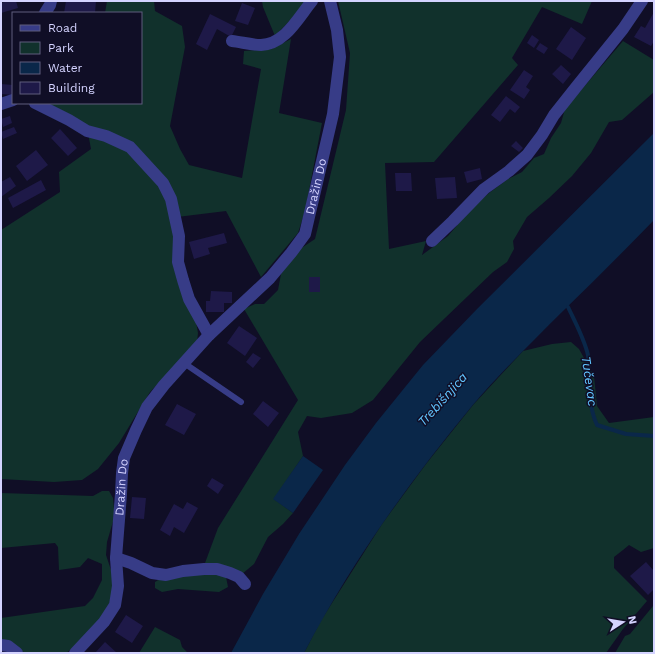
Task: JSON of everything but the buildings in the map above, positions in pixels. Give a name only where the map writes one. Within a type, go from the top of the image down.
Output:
[{"type":"street","points":[[46,12],[51,1]]},
{"type":"street","points":[[232,41],[261,45],[277,41],[286,34],[312,1]]},
{"type":"street","name":"Dražin Do","points":[[75,653],[104,622],[115,605],[118,586],[116,558],[124,458],[147,407],[164,385],[209,335],[270,278],[305,234],[333,114],[340,57],[337,30],[330,1]]},
{"type":"street","points":[[432,241],[484,189],[509,171],[527,155],[542,135],[554,115],[622,29],[642,1]]},
{"type":"street","points":[[1,104],[12,100]]},
{"type":"street","points":[[37,104],[88,131],[106,136],[130,147],[164,183],[171,199],[179,236],[178,262],[183,280],[189,299],[209,335]]},
{"type":"street","points":[[116,558],[152,573],[166,575],[204,568],[217,569],[239,577],[245,584]]},
{"type":"street","points":[[1,645],[8,646],[17,653]]},
{"type":"lane","points":[[184,363],[241,402]]},
{"type":"green space","points":[[107,1],[154,1],[155,11],[182,26],[185,47],[170,126],[189,165],[242,178],[261,69],[243,64],[244,51],[271,49],[291,39],[279,113],[322,123],[305,211],[298,233],[261,277],[226,211],[177,217],[148,164],[39,104],[142,104],[142,12],[105,12]]},
{"type":"green space","points":[[262,1],[306,1],[299,11],[275,36]]},
{"type":"green space","points":[[338,1],[592,1],[582,24],[542,7],[512,58],[518,65],[434,162],[385,163],[389,249],[426,241],[422,255],[448,236],[470,210],[489,193],[508,179],[522,172],[534,158],[544,154],[551,138],[561,123],[565,109],[623,41],[654,60],[654,92],[622,120],[609,122],[591,153],[572,176],[527,217],[513,241],[514,249],[507,262],[493,272],[420,342],[373,400],[352,413],[321,418],[307,416],[298,432],[303,456],[274,499],[293,513],[268,537],[254,564],[242,574],[217,565],[205,563],[218,528],[298,400],[244,309],[255,304],[264,304],[278,290],[281,274],[297,251],[315,239],[346,110],[350,53]]},
{"type":"green space","points":[[88,133],[129,148],[162,185],[196,322],[198,333],[197,343],[150,392],[119,443],[98,469],[82,480],[54,482],[1,479],[1,230],[60,192],[59,172],[91,149]]},
{"type":"green space","points":[[571,342],[579,349],[594,376],[597,406],[609,423],[654,417],[654,548],[641,552],[629,545],[614,557],[614,568],[647,601],[623,629],[606,653],[304,653],[320,622],[382,524],[426,464],[473,405],[523,351],[552,344]]},
{"type":"green space","points":[[102,491],[109,491],[113,498],[114,509],[114,518],[107,542],[106,555],[114,579],[110,602],[100,621],[66,653],[25,653],[1,639],[1,618],[85,606],[93,598],[102,580],[102,564],[88,558],[80,567],[59,570],[58,547],[55,543],[1,548],[1,493],[93,496]]},
{"type":"green space","points":[[214,573],[226,577],[228,587],[219,592],[178,589],[162,592],[155,588],[155,582],[160,579]]},
{"type":"green space","points":[[653,606],[654,653],[615,653],[625,636],[630,634]]},
{"type":"green space","points":[[155,627],[180,640],[182,647],[188,653],[139,653]]},
{"type":"water","name":"Trebišnjica","points":[[654,133],[654,220],[505,370],[448,435],[381,525],[360,556],[304,653],[231,653],[263,594],[299,534],[345,465],[376,423],[423,365],[478,308]]},
{"type":"water","points":[[303,456],[323,470],[293,513],[273,499]]},
{"type":"waterway","name":"Tučevac","points":[[568,307],[582,336],[588,355],[590,401],[597,425],[626,434],[654,436]]}]
